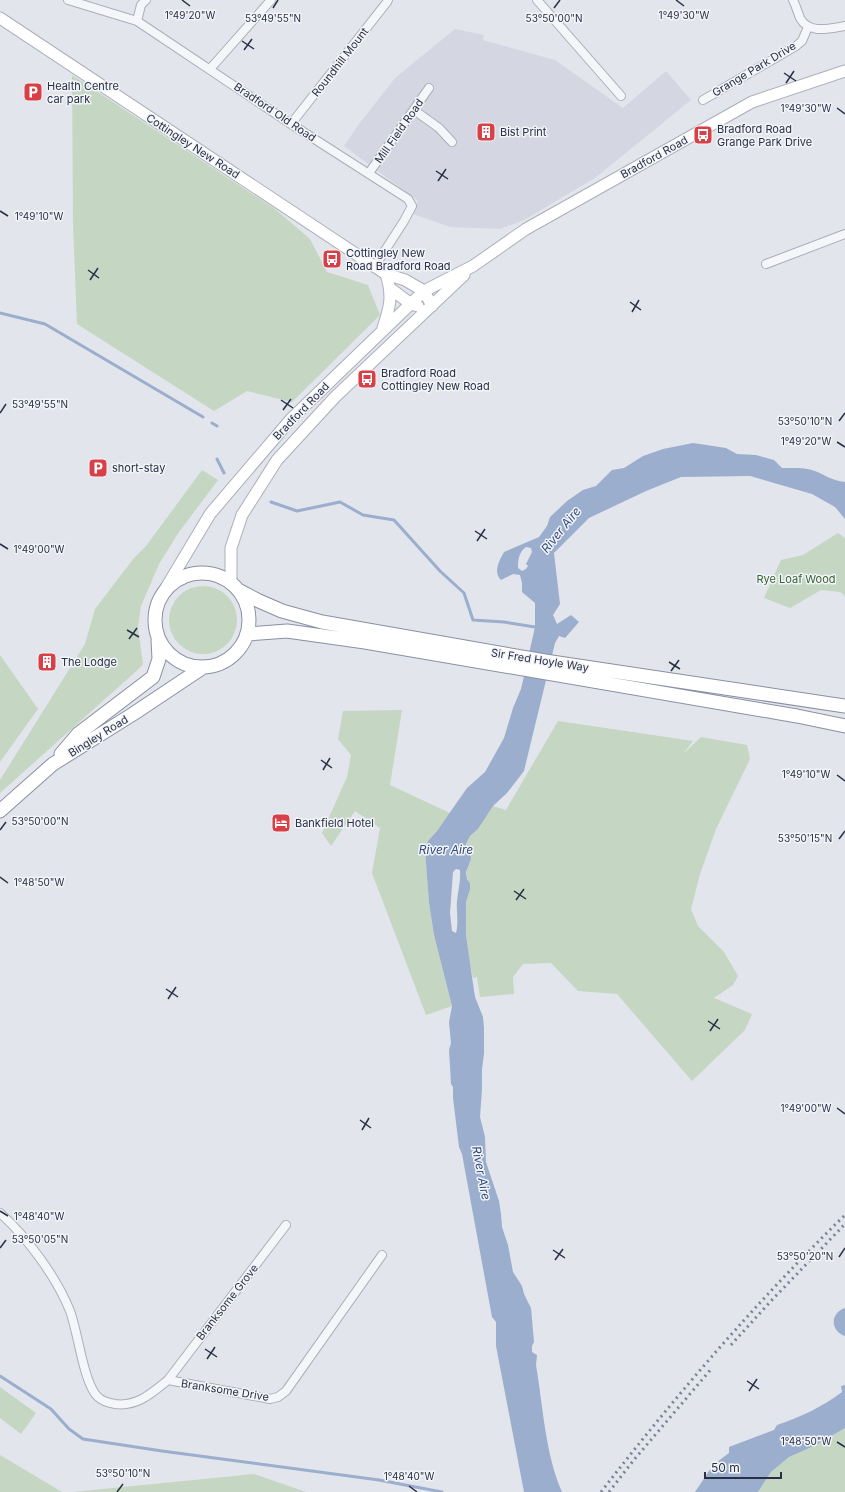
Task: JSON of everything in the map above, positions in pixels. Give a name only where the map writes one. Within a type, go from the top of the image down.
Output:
[{"type":"highway","points":[[53,764],[78,734],[153,677],[159,659],[158,637],[155,621],[157,605],[164,591],[176,580],[190,574],[204,572],[218,575],[231,582],[240,591],[247,604],[250,619],[248,634],[241,648],[230,659],[217,666],[202,668],[188,666],[175,659],[164,649],[158,637]]},
{"type":"highway","name":"Sir Fred Hoyle Way","points":[[240,591],[269,606],[294,615],[367,636],[845,726]]},
{"type":"highway","name":"Sir Fred Hoyle Way","points":[[248,634],[287,631],[367,636],[845,706]]},
{"type":"highway","name":"Bingley Road","points":[[0,811],[53,764],[133,714],[202,668]]},
{"type":"main road","name":"Cottingley New Road","points":[[0,18],[386,274],[405,280],[424,291]]},
{"type":"main road","name":"Bradford Road","points":[[164,591],[210,514],[291,419],[424,291],[473,266],[526,229],[752,102],[845,71]]},
{"type":"main road","name":"Bradford Road","points":[[231,582],[231,548],[242,515],[277,460],[335,397],[473,266]]},
{"type":"main road","points":[[382,331],[389,309],[391,289],[386,274]]},
{"type":"main road","points":[[391,289],[411,304],[430,308]]},
{"type":"main road","points":[[424,291],[430,308]]},
{"type":"street","name":"Bradford Old Road","points":[[68,0],[138,21],[291,124],[408,199],[412,206],[375,266]]},
{"type":"street","points":[[138,21],[141,5],[146,0]]},
{"type":"street","points":[[210,69],[271,0]]},
{"type":"street","name":"Roundhill Mount","points":[[291,124],[388,0]]},
{"type":"street","points":[[537,0],[621,96]]},
{"type":"street","points":[[794,0],[801,19],[808,26],[820,29],[845,26]]},
{"type":"street","name":"Grange Park Drive","points":[[703,100],[796,46],[802,41],[808,26]]},
{"type":"street","name":"Mill Field Road","points":[[369,173],[429,88]]},
{"type":"street","points":[[414,110],[439,128],[452,142]]},
{"type":"street","points":[[766,264],[845,234]]},
{"type":"street","name":"Branksome Drive","points":[[0,1213],[11,1223],[33,1250],[56,1283],[70,1311],[87,1381],[98,1397],[109,1403],[125,1405],[149,1396],[168,1380],[270,1399],[278,1397],[286,1391],[382,1255]]},
{"type":"street","name":"Branksome Grove","points":[[168,1380],[286,1225]]},
{"type":"shaded area","points":[[455,29],[484,35],[483,40],[555,60],[623,108],[666,71],[691,100],[595,178],[524,220],[500,229],[450,227],[413,214],[418,201],[344,146],[395,78]]},
{"type":"green space","points":[[72,75],[275,209],[310,239],[327,272],[368,285],[380,315],[292,402],[247,391],[214,411],[77,324],[73,225]]},
{"type":"green space","points":[[202,470],[218,480],[179,532],[159,564],[141,606],[138,627],[143,665],[0,793],[0,780],[85,644],[95,609],[134,558],[146,546]]},
{"type":"green space","name":"Rye Loaf Wood","points":[[838,533],[845,538],[845,596],[840,592],[821,590],[790,608],[764,598],[781,560],[803,555]]},
{"type":"green space","points":[[203,586],[216,589],[227,596],[234,607],[237,620],[234,633],[227,644],[216,651],[203,654],[190,651],[179,644],[172,633],[169,620],[172,607],[179,596],[190,589]]},
{"type":"green space","points":[[0,655],[38,709],[0,762]]},
{"type":"green space","points":[[402,710],[390,785],[450,813],[428,841],[425,850],[429,903],[434,935],[452,1006],[426,1015],[372,873],[380,828],[355,811],[331,846],[322,833],[347,777],[351,755],[338,739],[343,711]]},
{"type":"green space","points":[[558,721],[693,741],[683,754],[701,737],[747,745],[750,759],[716,829],[700,874],[691,909],[698,926],[724,952],[738,976],[733,985],[714,998],[752,1014],[745,1030],[692,1081],[617,994],[578,991],[551,963],[523,964],[513,977],[514,994],[480,997],[477,977],[473,978],[465,933],[465,905],[470,883],[467,877],[467,871],[471,859],[466,850],[466,844],[470,836],[478,829],[493,806],[506,810]]},
{"type":"green space","points":[[0,1387],[36,1413],[21,1434],[0,1418]]},
{"type":"green space","points":[[845,1428],[845,1492],[758,1492],[771,1472],[789,1457],[816,1445]]},
{"type":"green space","points":[[0,1455],[62,1492],[0,1492]]},
{"type":"green space","points":[[254,1474],[306,1492],[73,1492]]},
{"type":"water","name":"River Aire","points":[[693,443],[726,448],[737,454],[756,455],[774,460],[782,468],[807,469],[845,482],[845,519],[835,507],[812,494],[750,476],[681,477],[646,491],[589,518],[554,553],[560,604],[553,615],[557,624],[571,615],[579,622],[565,638],[559,636],[555,643],[524,771],[507,793],[493,806],[478,829],[470,836],[466,844],[466,850],[470,853],[471,859],[466,872],[467,879],[470,883],[470,889],[466,902],[466,936],[475,997],[483,1017],[484,1028],[480,1117],[485,1137],[486,1162],[499,1201],[502,1227],[508,1245],[513,1272],[522,1286],[531,1308],[534,1342],[532,1352],[537,1355],[536,1365],[545,1429],[556,1477],[562,1492],[524,1492],[496,1346],[496,1322],[492,1317],[462,1154],[459,1147],[453,1087],[451,1084],[449,1050],[451,1043],[449,1022],[452,1006],[434,935],[429,903],[425,850],[428,841],[437,831],[467,788],[485,772],[504,738],[513,708],[521,689],[535,627],[535,603],[522,592],[520,575],[513,574],[501,580],[497,574],[500,559],[504,552],[539,537],[547,526],[550,517],[567,501],[583,490],[596,486],[612,470],[624,468],[643,456],[663,449]],"holes":[[[526,547],[531,548],[532,552],[526,564],[528,566],[522,571],[518,568],[519,559],[520,553]],[[456,869],[460,870],[456,933],[452,931],[450,913],[453,872]]]},
{"type":"water","points":[[845,1308],[845,1336],[840,1334],[834,1326],[834,1318],[840,1310]]},
{"type":"water","points":[[845,1385],[845,1428],[816,1445],[789,1457],[771,1472],[758,1492],[695,1492],[713,1465],[729,1453],[729,1447],[774,1430],[777,1425],[819,1407],[842,1392],[841,1386]]},
{"type":"waterway","points":[[0,313],[45,324],[203,417]]},
{"type":"waterway","points":[[212,423],[217,426]]},
{"type":"waterway","points":[[217,459],[224,473]]},
{"type":"waterway","points":[[271,502],[297,511],[340,502],[363,515],[394,520],[440,571],[464,593],[473,620],[504,622],[535,627]]},
{"type":"waterway","points":[[0,1376],[51,1409],[69,1429],[83,1439],[379,1480],[442,1492]]},
{"type":"railway","points":[[601,1492],[658,1420],[718,1349],[780,1281],[845,1215]]},
{"type":"railway","points":[[731,1345],[845,1224]]},
{"type":"railway","points":[[609,1492],[633,1461],[712,1368]]},
{"type":"place","name":"Health Centre car park","points":[[33,92]]},
{"type":"place","name":"Bist Print","points":[[486,132]]},
{"type":"place","name":"Bradford Road Grange Park Drive","points":[[703,135]]},
{"type":"place","name":"Cottingley New Road Bradford Road","points":[[332,259]]},
{"type":"place","name":"Bradford Road Cottingley New Road","points":[[367,379]]},
{"type":"place","name":"short-stay","points":[[98,468]]},
{"type":"place","name":"The Lodge","points":[[47,662]]},
{"type":"place","name":"Bankfield Hotel","points":[[281,823]]}]
